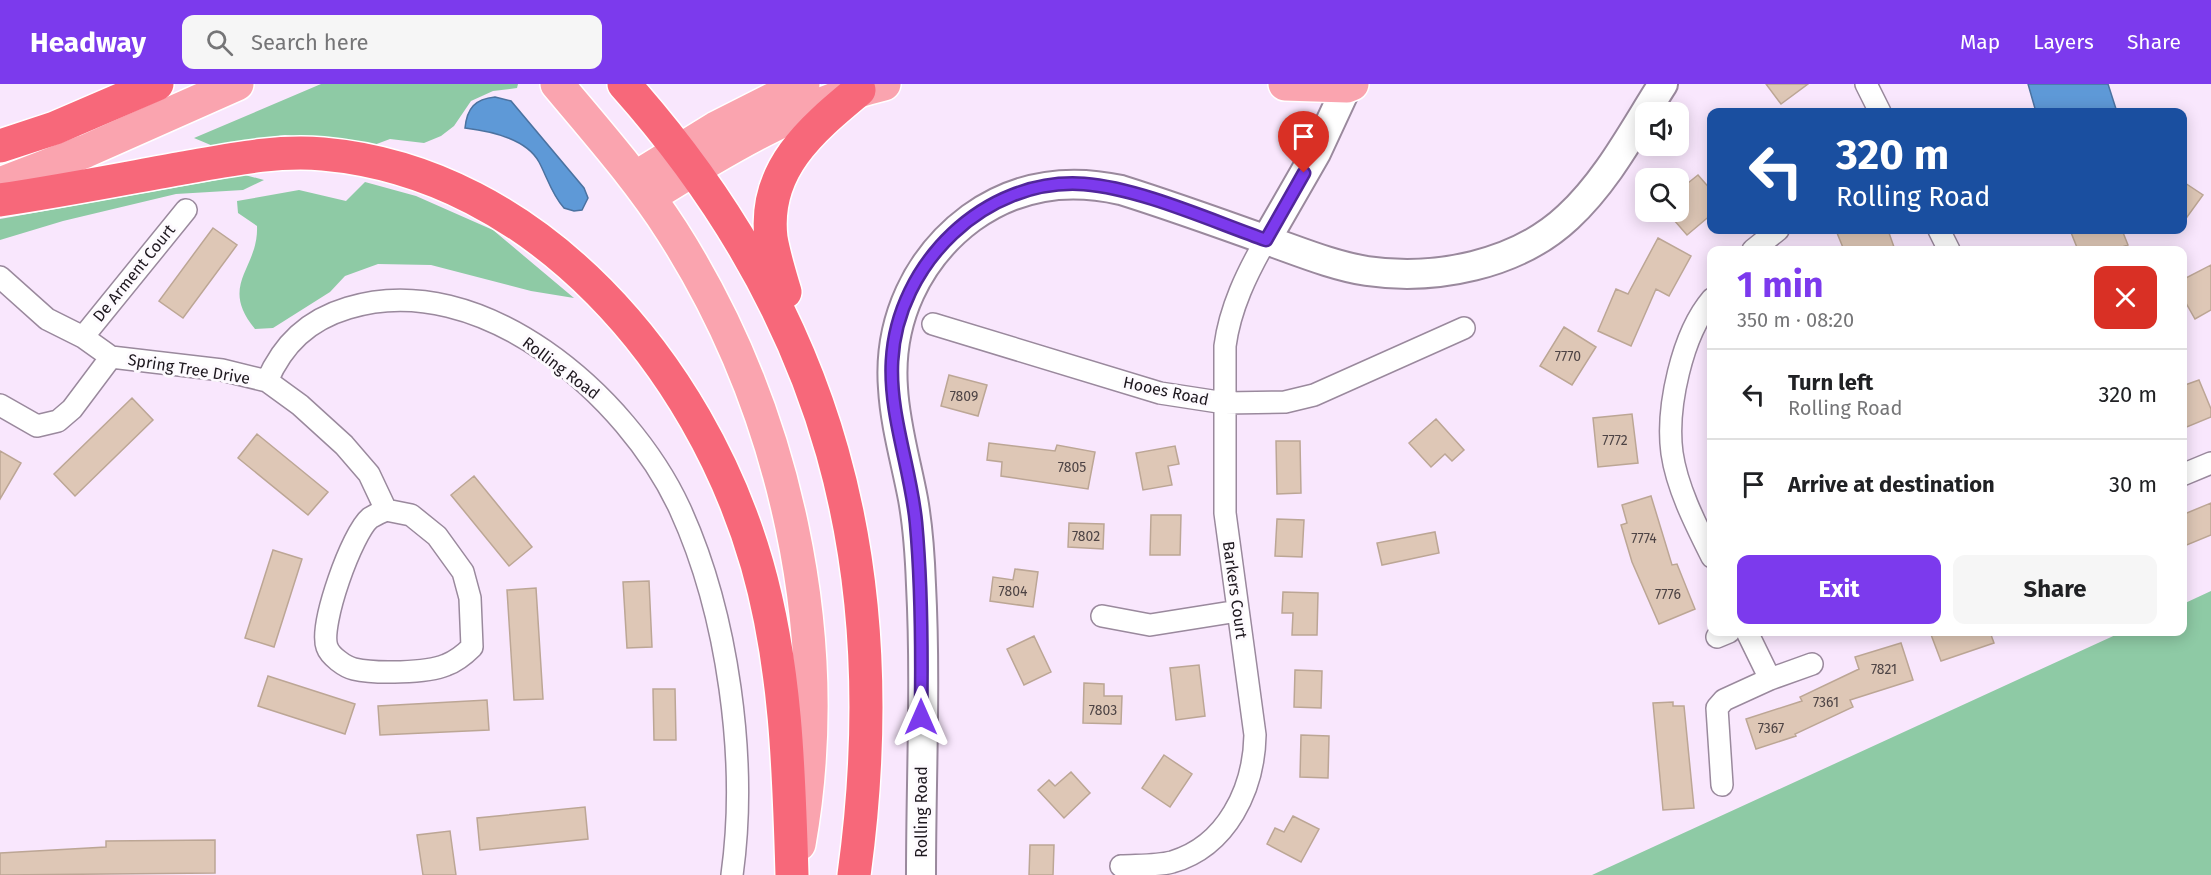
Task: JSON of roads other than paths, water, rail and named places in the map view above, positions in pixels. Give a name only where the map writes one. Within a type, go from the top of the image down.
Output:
[{"type":"highway","points":[[0,146],[55,128],[157,84]]},
{"type":"highway","points":[[624,84],[720,205],[753,258],[782,315],[822,418],[847,512],[856,558],[867,656],[867,754],[854,875]]},
{"type":"highway","points":[[806,372],[771,238],[773,202],[782,174],[795,149],[812,130],[872,87]]},
{"type":"highway","points":[[0,200],[246,157],[319,154],[372,161],[428,177],[483,202],[549,246],[600,292],[667,373],[720,467],[746,529],[766,603],[779,672],[789,776],[793,875]]},
{"type":"main road","points":[[0,184],[96,147],[237,84]]},
{"type":"main road","points":[[557,84],[642,187],[692,266],[725,331],[760,414],[790,524],[806,623],[812,702],[808,783],[793,875]]},
{"type":"main road","points":[[642,187],[686,160],[748,110],[803,84]]},
{"type":"main road","points":[[1285,84],[1349,85]]},
{"type":"main road","points":[[686,160],[828,100],[872,87]]},
{"type":"street","points":[[1349,85],[1316,153],[1266,240],[1347,267],[1396,273],[1453,269],[1514,252],[1555,229],[1584,201],[1622,149],[1663,84]]},
{"type":"street","points":[[1866,84],[1878,108]]},
{"type":"street","name":"Rolling Road","points":[[921,875],[921,584],[914,503],[893,390],[891,362],[895,335],[911,288],[925,266],[956,229],[999,200],[1048,185],[1083,184],[1121,190],[1266,240]]},
{"type":"street","name":"De Arment Court","points":[[83,337],[186,210]]},
{"type":"street","points":[[1758,246],[1773,234]]},
{"type":"street","name":"Barkers Court","points":[[1121,866],[1171,862],[1189,855],[1222,829],[1242,798],[1253,766],[1255,735],[1225,513],[1226,403],[1228,325],[1248,272],[1266,240]]},
{"type":"street","name":"Spring Tree Drive","points":[[0,277],[47,319],[83,337],[111,357],[222,370],[267,381],[300,405],[344,445],[369,474],[386,510]]},
{"type":"street","name":"Rolling Road","points":[[267,381],[284,349],[310,326],[359,305],[401,299],[457,309],[510,330],[545,351],[607,404],[636,437],[679,508],[696,549],[708,589],[728,685],[734,733],[736,823],[732,875]]},
{"type":"street","points":[[1707,308],[1688,342],[1677,378],[1671,414],[1672,454],[1687,500],[1707,546]]},
{"type":"street","name":"Hooes Road","points":[[933,324],[1160,393],[1226,403],[1285,402],[1314,395],[1464,328]]},
{"type":"street","points":[[0,405],[37,426],[58,421],[72,410],[111,357]]},
{"type":"street","points":[[2187,474],[2211,463]]},
{"type":"street","points":[[386,510],[411,515],[437,536],[463,572],[470,598],[472,647],[459,659],[443,667],[397,671],[353,669],[337,660],[327,647],[326,627],[331,606],[357,536],[370,519],[386,510]]},
{"type":"street","points":[[1102,616],[1150,625],[1238,612]]},
{"type":"street","points":[[1749,636],[1770,679]]},
{"type":"street","points":[[1722,785],[1717,708],[1724,700],[1770,679],[1812,664]]},
{"type":"water","points":[[2028,84],[2108,84],[2116,108],[2035,108]]},
{"type":"water","points":[[495,97],[511,101],[584,188],[588,198],[582,210],[574,211],[564,208],[553,192],[539,162],[525,147],[506,137],[465,128],[473,106],[477,102]]}]
